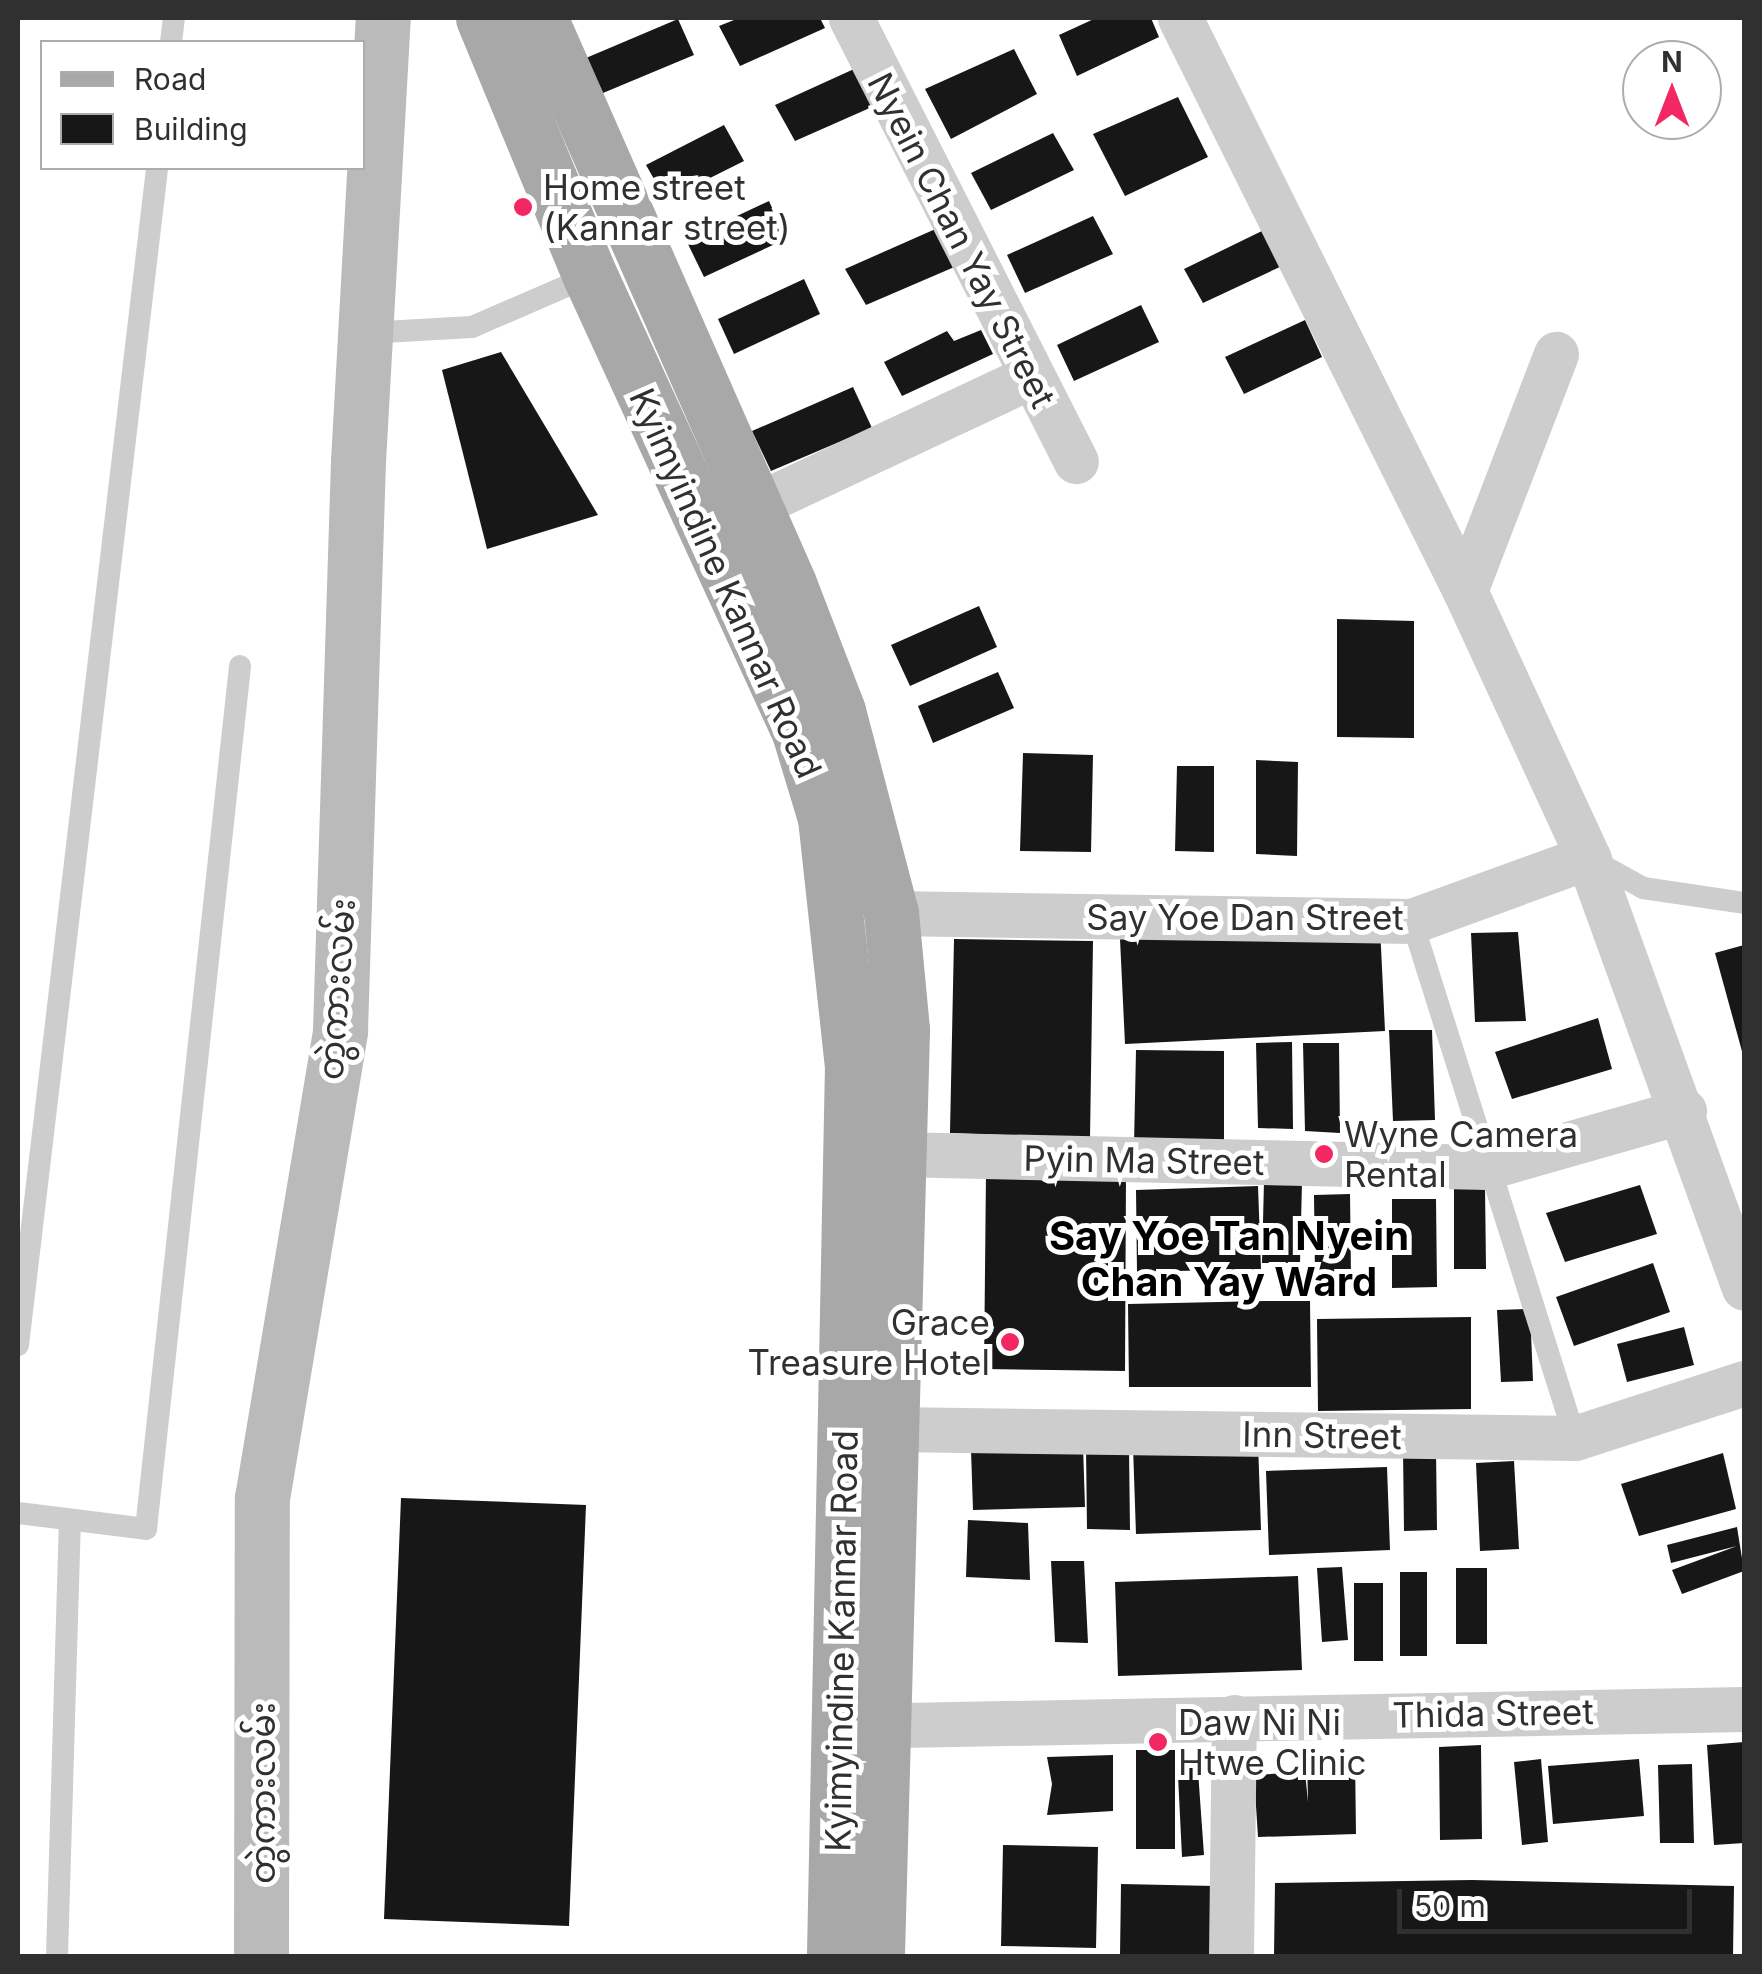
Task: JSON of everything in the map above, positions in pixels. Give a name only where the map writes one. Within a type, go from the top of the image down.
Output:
[{"type":"main road","name":"တွဲကားလမ်း","points":[[261,1956],[262,1498],[340,1030],[366,333],[383,18]]},
{"type":"main road","name":"Kyimyindine Kannar Road","points":[[483,18],[590,276],[800,732],[825,818],[852,1065],[866,1526],[861,1726],[834,1956]]},
{"type":"main road","name":"Kyimyindine Kannar Road","points":[[540,18],[754,506],[838,711],[891,913],[902,1030],[890,1429],[866,1526]]},
{"type":"main road","name":"Kyimyindine Kannar Road","points":[[861,1726],[877,1956]]},
{"type":"street","name":"Nyein Chan Yay Street","points":[[851,18],[1029,377],[1076,461]]},
{"type":"street","points":[[1180,18],[1465,591],[1588,857],[1735,1233],[1744,1288]]},
{"type":"street","points":[[1465,591],[1556,354]]},
{"type":"street","points":[[754,506],[1029,377]]},
{"type":"street","name":"Say Yoe Dan Street","points":[[891,913],[1412,921],[1588,857]]},
{"type":"street","name":"Pyin Ma Street","points":[[896,1154],[1486,1167],[1684,1110]]},
{"type":"street","name":"Inn Street","points":[[890,1429],[1575,1438],[1744,1382]]},
{"type":"street","name":"Thida Street","points":[[861,1726],[1744,1709]]},
{"type":"street","points":[[1231,1956],[1234,1717]]},
{"type":"lane","points":[[18,1345],[157,170]]},
{"type":"lane","points":[[366,333],[472,327],[590,276]]},
{"type":"lane","points":[[18,1514],[146,1529],[240,666]]},
{"type":"lane","points":[[1588,857],[1642,888],[1744,903]]},
{"type":"lane","points":[[1412,921],[1486,1167],[1575,1438]]},
{"type":"lane","points":[[57,1956],[70,1520]]},
{"type":"building","points":[[739,18],[820,18],[825,28],[740,66],[719,26]]},
{"type":"building","points":[[1096,18],[1151,18],[1159,37],[1077,76],[1059,35]]},
{"type":"building","points":[[678,19],[694,55],[603,93],[586,58]]},
{"type":"building","points":[[1014,49],[1037,94],[951,139],[925,89]]},
{"type":"building","points":[[854,69],[872,107],[795,141],[775,105]]},
{"type":"building","points":[[1178,97],[1208,157],[1125,196],[1093,134]]},
{"type":"building","points":[[724,125],[744,161],[666,200],[646,165]]},
{"type":"building","points":[[1053,133],[1074,170],[991,210],[971,173]]},
{"type":"building","points":[[769,201],[786,239],[704,277],[686,240]]},
{"type":"building","points":[[1093,216],[1113,254],[1025,293],[1007,255]]},
{"type":"building","points":[[940,227],[959,265],[866,305],[845,269]]},
{"type":"building","points":[[1266,229],[1284,265],[1203,303],[1184,269]]},
{"type":"building","points":[[804,279],[820,314],[734,354],[718,319]]},
{"type":"building","points":[[1141,305],[1159,342],[1074,381],[1057,345]]},
{"type":"building","points":[[1305,320],[1322,357],[1244,394],[1225,357]]},
{"type":"building","points":[[981,330],[993,354],[902,396],[884,362],[947,331],[954,341]]},
{"type":"building","points":[[501,352],[598,515],[487,549],[442,370]]},
{"type":"building","points":[[853,387],[872,428],[771,471],[752,431]]},
{"type":"building","points":[[979,606],[997,647],[910,686],[891,645]]},
{"type":"building","points":[[1337,619],[1414,621],[1414,738],[1337,737]]},
{"type":"building","points":[[998,672],[1014,708],[933,743],[918,706]]},
{"type":"building","points":[[1023,753],[1093,755],[1091,852],[1020,851]]},
{"type":"building","points":[[1256,760],[1298,762],[1297,856],[1256,854]]},
{"type":"building","points":[[1177,766],[1214,766],[1214,852],[1175,851]]},
{"type":"building","points":[[1380,926],[1385,1031],[1125,1044],[1120,939]]},
{"type":"building","points":[[1518,932],[1526,1021],[1475,1022],[1471,933]]},
{"type":"building","points":[[954,939],[1093,941],[1090,1138],[950,1133]]},
{"type":"building","points":[[1744,945],[1744,1055],[1743,1055],[1715,953]]},
{"type":"building","points":[[1598,1018],[1612,1069],[1512,1099],[1495,1052]]},
{"type":"building","points":[[1389,1030],[1432,1030],[1435,1120],[1393,1121]]},
{"type":"building","points":[[1292,1042],[1293,1129],[1258,1128],[1256,1043]]},
{"type":"building","points":[[1303,1043],[1339,1043],[1340,1133],[1305,1131]]},
{"type":"building","points":[[1136,1050],[1224,1051],[1224,1146],[1134,1145]]},
{"type":"building","points":[[986,1173],[1126,1174],[1125,1371],[984,1369]]},
{"type":"building","points":[[1264,1181],[1302,1182],[1300,1263],[1262,1263]]},
{"type":"building","points":[[1640,1185],[1657,1234],[1565,1262],[1546,1213]]},
{"type":"building","points":[[1258,1186],[1261,1269],[1137,1272],[1136,1190]]},
{"type":"building","points":[[1454,1186],[1485,1186],[1486,1269],[1454,1269]]},
{"type":"building","points":[[1350,1194],[1351,1277],[1315,1277],[1314,1195]]},
{"type":"building","points":[[1392,1199],[1436,1199],[1437,1287],[1392,1288]]},
{"type":"building","points":[[1653,1263],[1670,1312],[1574,1346],[1556,1297]]},
{"type":"building","points":[[1310,1301],[1311,1387],[1129,1387],[1128,1304]]},
{"type":"building","points":[[1530,1309],[1533,1381],[1501,1382],[1497,1310]]},
{"type":"building","points":[[1471,1317],[1471,1409],[1318,1411],[1317,1319]]},
{"type":"building","points":[[1684,1327],[1694,1365],[1627,1382],[1617,1344]]},
{"type":"building","points":[[1258,1442],[1261,1530],[1136,1534],[1133,1446]]},
{"type":"building","points":[[1083,1446],[1085,1507],[973,1510],[971,1450]]},
{"type":"building","points":[[1086,1446],[1129,1448],[1130,1530],[1087,1529]]},
{"type":"building","points":[[1403,1448],[1436,1448],[1437,1530],[1404,1531]]},
{"type":"building","points":[[1723,1453],[1736,1509],[1639,1536],[1621,1484]]},
{"type":"building","points":[[1514,1461],[1519,1549],[1480,1551],[1476,1463]]},
{"type":"building","points":[[1387,1467],[1390,1550],[1269,1555],[1266,1471]]},
{"type":"building","points":[[401,1498],[586,1505],[569,1926],[384,1919]]},
{"type":"building","points":[[968,1520],[1028,1523],[1030,1580],[966,1577]]},
{"type":"building","points":[[1737,1527],[1744,1571],[1682,1594],[1672,1570],[1737,1546],[1671,1563],[1667,1545]]},
{"type":"building","points":[[1051,1561],[1084,1561],[1088,1643],[1055,1642]]},
{"type":"building","points":[[1342,1567],[1348,1640],[1322,1642],[1317,1568]]},
{"type":"building","points":[[1456,1568],[1487,1568],[1487,1644],[1456,1644]]},
{"type":"building","points":[[1400,1572],[1427,1572],[1427,1656],[1400,1656]]},
{"type":"building","points":[[1298,1576],[1302,1670],[1118,1676],[1115,1582]]},
{"type":"building","points":[[1354,1583],[1383,1583],[1383,1661],[1354,1661]]},
{"type":"building","points":[[1744,1742],[1744,1843],[1714,1845],[1707,1745]]},
{"type":"building","points":[[1481,1745],[1482,1839],[1440,1840],[1439,1747]]},
{"type":"building","points":[[1136,1750],[1175,1750],[1175,1849],[1136,1849]]},
{"type":"building","points":[[1113,1755],[1113,1811],[1047,1815],[1052,1784],[1047,1757]]},
{"type":"building","points":[[1177,1755],[1197,1757],[1204,1855],[1182,1857]]},
{"type":"building","points":[[1355,1755],[1356,1834],[1258,1837],[1254,1775],[1305,1772],[1308,1802],[1307,1756]]},
{"type":"building","points":[[1541,1759],[1548,1842],[1522,1845],[1514,1762]]},
{"type":"building","points":[[1639,1759],[1644,1816],[1553,1824],[1548,1766]]},
{"type":"building","points":[[1692,1764],[1694,1843],[1660,1843],[1658,1765]]},
{"type":"building","points":[[1003,1845],[1098,1847],[1096,1948],[1001,1946]]},
{"type":"building","points":[[1472,1880],[1734,1886],[1733,1956],[1274,1956],[1275,1883]]},
{"type":"building","points":[[1121,1884],[1215,1886],[1214,1956],[1120,1956]]},
{"type":"place","name":"Home street (Kannar street)","points":[[523,207]]},
{"type":"place","name":"Wyne Camera Rental","points":[[1324,1154]]},
{"type":"place","name":"Grace Treasure Hotel","points":[[1010,1342]]},
{"type":"place","name":"Daw Ni Ni Htwe Clinic","points":[[1158,1742]]},
{"type":"district","name":"Say Yoe Tan Nyein Chan Yay Ward","points":[[1229,1259]]}]
